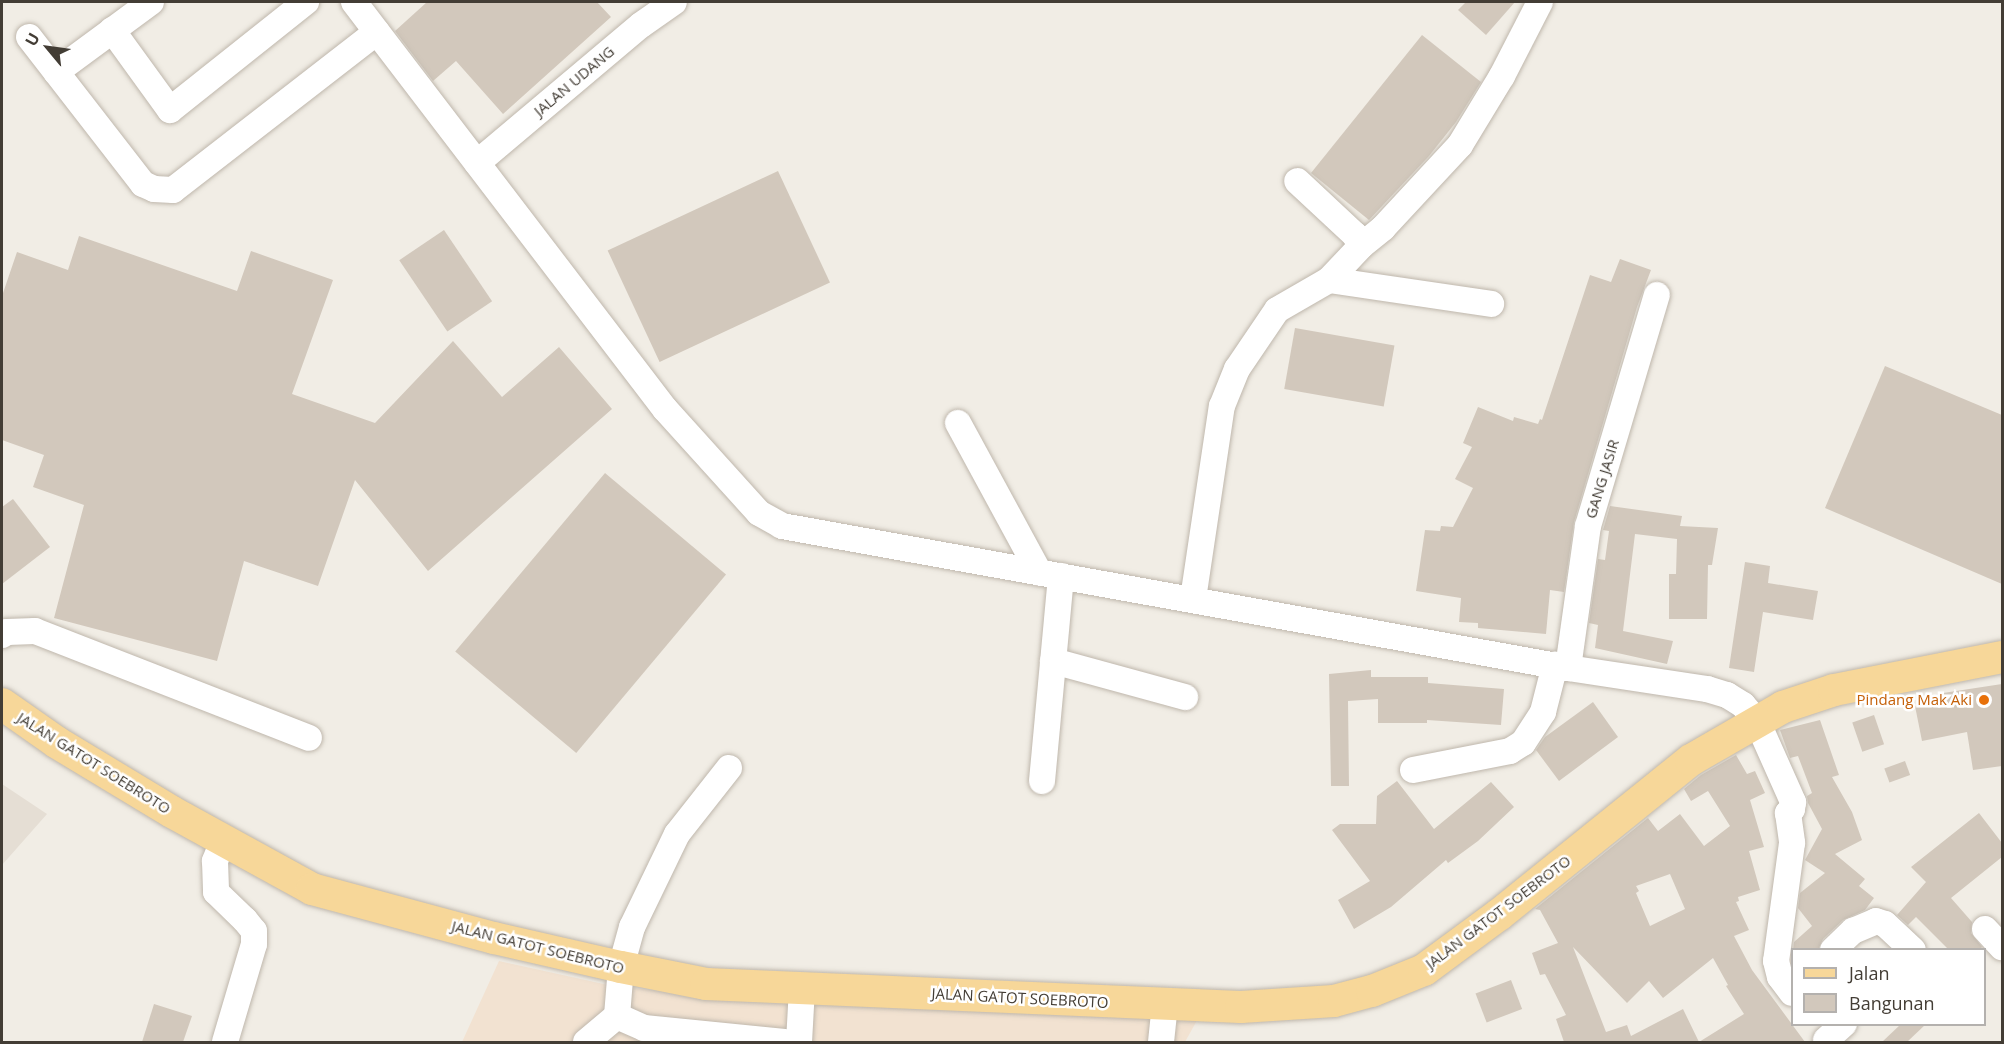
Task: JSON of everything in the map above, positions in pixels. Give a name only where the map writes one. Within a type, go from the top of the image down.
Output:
[{"type":"main road","name":"JALAN GATOT SOEBROTO","points":[[2,704],[56,742],[222,841],[312,889],[494,938],[621,968],[706,984],[1241,1007],[1334,1001],[1372,991],[1424,970],[1500,914],[1691,760],[1783,707],[1834,690],[2002,657]]},
{"type":"street","points":[[56,72],[151,2]]},
{"type":"street","points":[[112,30],[170,110],[306,2]]},
{"type":"street","points":[[354,2],[665,409],[759,513],[782,526],[1561,666],[1707,689],[1727,695],[1743,705],[1757,721],[1793,802],[1788,813],[1792,843],[1776,961],[1780,977],[1791,990]]},
{"type":"street","name":"JALAN UDANG","points":[[477,163],[641,25],[674,2]]},
{"type":"street","points":[[1193,599],[1222,406],[1237,369],[1277,310],[1329,280],[1361,246],[1383,228],[1460,145],[1502,76],[1540,2]]},
{"type":"street","points":[[29,37],[142,184],[154,189],[173,190],[376,32]]},
{"type":"street","points":[[1297,181],[1355,235],[1361,246]]},
{"type":"street","points":[[1329,280],[1491,304]]},
{"type":"street","name":"GANG JASIR","points":[[1413,771],[1510,751],[1523,743],[1543,712],[1561,666],[1588,526],[1656,295]]},
{"type":"street","points":[[958,423],[1050,574],[1053,661],[1042,781]]},
{"type":"street","points":[[2,635],[7,632],[35,631],[309,738]]},
{"type":"street","points":[[1053,661],[1185,697]]},
{"type":"street","points":[[586,1042],[617,1016],[621,968],[632,927],[677,834],[729,768]]},
{"type":"street","points":[[222,841],[215,861],[216,892],[254,932],[254,944],[225,1042]]},
{"type":"street","points":[[1835,948],[1853,931],[1876,921],[1885,924],[1911,948]]},
{"type":"street","points":[[1985,929],[2002,947]]},
{"type":"street","points":[[799,1042],[802,988]]},
{"type":"street","points":[[1161,1042],[1165,1004]]},
{"type":"street","points":[[617,1016],[645,1028],[784,1042]]},
{"type":"shaded area","points":[[2,784],[47,814],[2,865]]},
{"type":"shaded area","points":[[499,961],[608,985],[709,997],[1200,1015],[1185,1042],[462,1042]]},
{"type":"building","points":[[427,2],[597,2],[611,17],[503,114],[456,61],[433,81],[395,31]]},
{"type":"building","points":[[1466,2],[1515,2],[1486,35],[1458,10]]},
{"type":"building","points":[[1422,35],[1481,82],[1456,122],[1429,156],[1369,220],[1311,173]]},
{"type":"building","points":[[778,171],[830,282],[660,362],[608,250]]},
{"type":"building","points":[[444,230],[492,301],[447,331],[399,260]]},
{"type":"building","points":[[79,236],[237,291],[251,251],[333,280],[292,394],[375,423],[453,341],[502,397],[559,347],[612,409],[428,571],[355,480],[318,586],[244,561],[217,661],[54,618],[84,505],[33,487],[44,455],[2,440],[2,296],[17,252],[68,270]]},
{"type":"building","points":[[1620,259],[1651,270],[1637,307],[1574,522],[1564,592],[1550,590],[1546,634],[1478,628],[1478,623],[1459,622],[1461,598],[1416,591],[1425,530],[1440,531],[1441,526],[1453,527],[1473,488],[1455,479],[1472,447],[1463,443],[1478,407],[1513,421],[1514,417],[1538,424],[1540,419],[1542,420],[1590,275],[1611,282]]},
{"type":"building","points":[[1295,328],[1394,346],[1384,407],[1284,389]]},
{"type":"building","points":[[1885,366],[2002,415],[2002,584],[1825,508]]},
{"type":"building","points":[[605,473],[726,575],[576,753],[455,651]]},
{"type":"building","points":[[13,499],[50,547],[2,584],[2,507]]},
{"type":"building","points":[[1610,506],[1682,516],[1680,526],[1718,528],[1712,565],[1708,565],[1707,619],[1669,619],[1669,574],[1676,574],[1677,539],[1635,534],[1623,631],[1673,641],[1667,664],[1595,648],[1598,625],[1589,623],[1598,559],[1605,560],[1609,531],[1603,530]]},
{"type":"building","points":[[1745,562],[1770,566],[1768,583],[1818,591],[1813,620],[1763,612],[1754,672],[1729,668]]},
{"type":"building","points":[[1371,670],[1371,677],[1428,677],[1428,683],[1504,689],[1501,725],[1427,720],[1427,723],[1378,723],[1378,699],[1348,701],[1349,786],[1331,786],[1329,674]]},
{"type":"building","points":[[2002,684],[2002,766],[1973,770],[1967,732],[1922,741],[1915,706],[1944,700],[1943,693]]},
{"type":"building","points":[[1593,702],[1618,737],[1559,781],[1536,750],[1545,737]]},
{"type":"building","points":[[1874,715],[1884,744],[1862,752],[1852,722]]},
{"type":"building","points":[[1820,720],[1839,775],[1832,777],[1852,812],[1862,840],[1835,854],[1865,879],[1859,886],[1874,898],[1865,910],[1843,920],[1823,939],[1819,948],[1793,948],[1794,942],[1812,926],[1798,908],[1800,893],[1825,873],[1805,860],[1822,829],[1808,803],[1807,796],[1812,793],[1798,756],[1790,758],[1780,730]]},
{"type":"building","points":[[1736,755],[1747,774],[1755,771],[1765,793],[1750,800],[1764,847],[1749,851],[1760,890],[1738,897],[1739,901],[1736,902],[1749,930],[1734,936],[1752,970],[1805,1042],[1699,1042],[1564,1042],[1556,1019],[1566,1015],[1545,974],[1540,975],[1532,953],[1558,943],[1540,910],[1535,909],[1648,818],[1658,831],[1680,814],[1704,846],[1730,826],[1708,791],[1691,801],[1684,789],[1701,775]],"holes":[[[1670,874],[1685,909],[1650,926],[1636,893],[1639,891],[1636,886]],[[1573,947],[1627,1003],[1649,981],[1663,998],[1713,958],[1728,985],[1726,986],[1744,1014],[1699,1042],[1683,1009],[1631,1036],[1627,1025],[1606,1032]]]},
{"type":"building","points":[[1905,761],[1910,775],[1889,783],[1884,769]]},
{"type":"building","points":[[1397,781],[1434,829],[1491,782],[1514,807],[1478,841],[1448,863],[1446,860],[1391,907],[1354,929],[1338,900],[1370,881],[1332,830],[1340,824],[1376,824],[1377,796]]},
{"type":"building","points":[[1979,813],[2002,843],[2002,857],[1951,898],[1972,922],[1971,933],[1981,948],[1947,948],[1916,917],[1908,925],[1897,915],[1926,882],[1911,867]]},
{"type":"building","points":[[1511,980],[1522,1009],[1487,1023],[1476,994]]},
{"type":"building","points":[[154,1004],[192,1016],[183,1042],[142,1042]]},
{"type":"building","points":[[1899,1026],[1924,1026],[1907,1042],[1882,1042]]},
{"type":"place","name":"Pindang Mak Aki","points":[[1984,700]]}]
